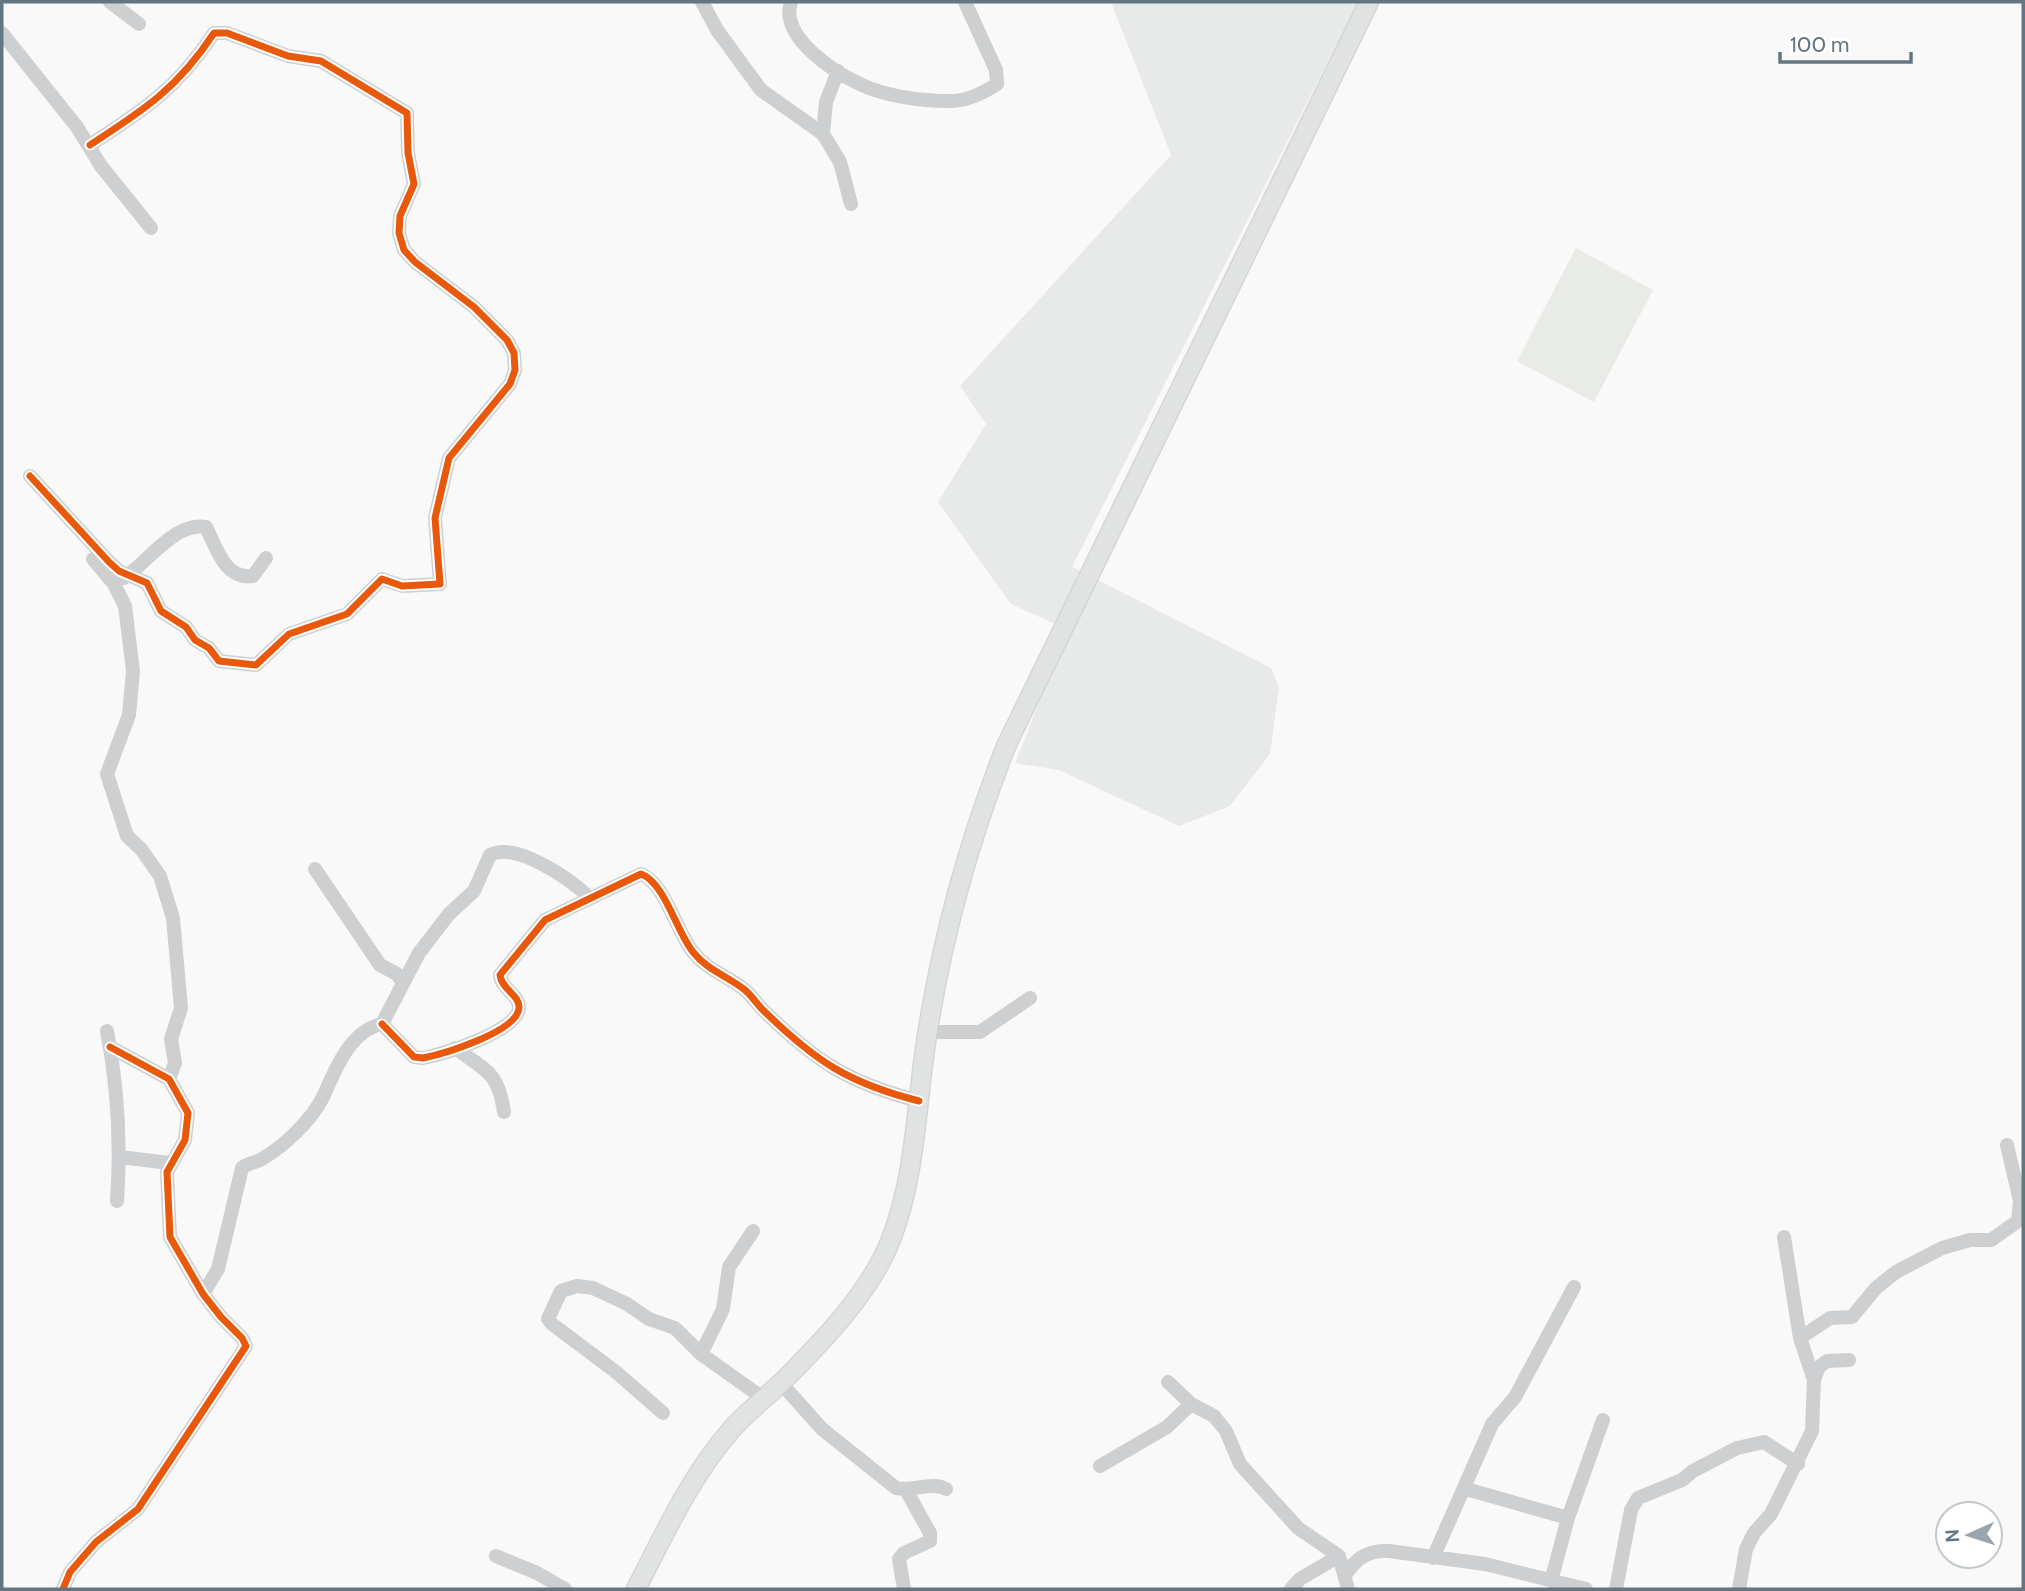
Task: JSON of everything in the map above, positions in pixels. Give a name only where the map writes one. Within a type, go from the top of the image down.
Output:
[{"type":"main road","points":[[636,1589],[697,1476],[730,1431],[781,1383],[853,1304],[869,1282],[889,1243],[905,1198],[944,937],[966,853],[1007,744],[1369,2]]},
{"type":"street","points":[[110,2],[139,24]]},
{"type":"street","points":[[702,2],[717,30],[761,90],[823,134],[840,162],[851,204]]},
{"type":"street","points":[[791,2],[789,22],[802,43],[838,71],[863,86],[946,102],[983,93],[997,84],[996,70],[965,2]]},
{"type":"street","points":[[2,33],[151,228]]},
{"type":"street","points":[[30,477],[120,571],[147,583],[161,611],[186,627],[195,640],[209,648],[219,661],[256,665],[289,634],[347,614],[382,579],[402,586],[440,584],[435,518],[441,482],[449,458],[510,384],[515,370],[514,353],[507,340],[474,307],[404,250],[399,233],[400,216],[414,184],[408,153],[407,113],[321,61],[288,56],[227,33],[214,33],[197,60],[152,105],[90,145]]},
{"type":"street","points":[[823,134],[826,102],[838,71]]},
{"type":"street","points":[[114,584],[179,532],[195,526],[205,527],[232,575],[241,578],[253,576],[266,558]]},
{"type":"street","points":[[95,546],[90,555],[114,584],[129,622],[132,693],[129,715],[107,774],[127,836],[141,849],[160,876],[171,909],[181,998],[171,1039],[175,1062],[169,1079]]},
{"type":"street","points":[[204,1294],[218,1269],[242,1168],[278,1148],[297,1130],[322,1098],[331,1076],[353,1042],[382,1024],[419,953],[449,914],[474,891],[490,855],[498,850],[518,852],[560,874],[590,898]]},
{"type":"street","points":[[315,869],[380,965],[397,974],[403,983]]},
{"type":"street","points":[[382,1024],[414,1056],[428,1057],[498,1032],[517,1013],[517,999],[501,983],[500,975],[545,920],[641,874],[652,878],[679,932],[706,967],[746,990],[761,1009],[834,1071],[882,1092],[919,1101]]},
{"type":"street","points":[[928,1032],[980,1032],[1030,998]]},
{"type":"street","points":[[107,1031],[117,1089],[120,1157],[117,1201]]},
{"type":"street","points":[[62,1589],[70,1572],[96,1542],[138,1509],[246,1346],[204,1294],[170,1237],[169,1163],[185,1140],[188,1113],[169,1079],[110,1047]]},
{"type":"street","points":[[455,1048],[474,1059],[494,1076],[500,1088],[504,1112]]},
{"type":"street","points":[[1800,1338],[1830,1318],[1852,1317],[1861,1303],[1896,1272],[1942,1248],[1970,1240],[1991,1240],[2018,1221],[2020,1202],[2007,1145]]},
{"type":"street","points":[[120,1157],[169,1163]]},
{"type":"street","points":[[701,1354],[723,1309],[729,1267],[753,1231]]},
{"type":"street","points":[[1784,1237],[1800,1338],[1814,1380]]},
{"type":"street","points":[[663,1413],[616,1372],[552,1324],[548,1319],[561,1291],[577,1286],[593,1288],[627,1304],[649,1320],[675,1328],[701,1354],[762,1398]]},
{"type":"street","points":[[1433,1558],[1466,1489],[1492,1424],[1515,1397],[1574,1287]]},
{"type":"street","points":[[1739,1589],[1746,1549],[1754,1533],[1771,1514],[1812,1431],[1814,1380],[1819,1367],[1827,1361],[1849,1360]]},
{"type":"street","points":[[1168,1382],[1191,1404],[1214,1416],[1226,1431],[1240,1464],[1265,1494],[1306,1536],[1339,1556],[1347,1582]]},
{"type":"street","points":[[781,1383],[822,1429],[896,1488],[906,1490],[939,1486],[946,1489]]},
{"type":"street","points":[[1100,1466],[1167,1427],[1191,1404]]},
{"type":"street","points":[[1551,1581],[1568,1518],[1603,1420]]},
{"type":"street","points":[[1616,1589],[1631,1510],[1638,1498],[1682,1480],[1693,1471],[1737,1448],[1764,1442],[1798,1464]]},
{"type":"street","points":[[1466,1489],[1568,1518]]},
{"type":"street","points":[[904,1589],[899,1559],[904,1553],[930,1541],[930,1533],[906,1490]]},
{"type":"street","points":[[1347,1582],[1354,1562],[1378,1551],[1485,1564],[1586,1589]]},
{"type":"street","points":[[496,1556],[537,1573],[565,1589]]},
{"type":"street","points":[[1291,1589],[1310,1572],[1339,1556]]},
{"type":"shaded area","points":[[1111,2],[1358,2],[1072,567],[1271,668],[1279,687],[1270,754],[1230,806],[1179,826],[1059,770],[1015,763],[1068,630],[1011,604],[938,502],[986,424],[960,386],[1171,155]]},
{"type":"shaded area","points":[[1576,248],[1653,290],[1594,402],[1517,361]]},
{"type":"cycle path","points":[[30,476],[109,562],[119,571],[147,583],[161,611],[186,627],[195,640],[209,648],[219,661],[256,665],[289,634],[347,614],[382,579],[402,586],[440,584],[435,518],[449,458],[510,384],[515,370],[514,353],[507,340],[474,307],[415,262],[404,250],[399,233],[400,216],[414,184],[408,153],[407,113],[321,61],[288,56],[227,33],[214,33],[187,69],[159,96],[90,145]]},
{"type":"cycle path","points":[[382,1024],[414,1057],[423,1058],[462,1047],[493,1033],[515,1017],[519,1008],[517,999],[500,975],[545,920],[641,874],[649,879],[664,897],[687,943],[699,959],[745,990],[799,1043],[852,1078],[919,1101]]},
{"type":"cycle path","points":[[63,1589],[70,1572],[96,1542],[138,1509],[246,1346],[203,1294],[170,1237],[167,1172],[185,1140],[188,1113],[169,1079],[110,1047]]}]
